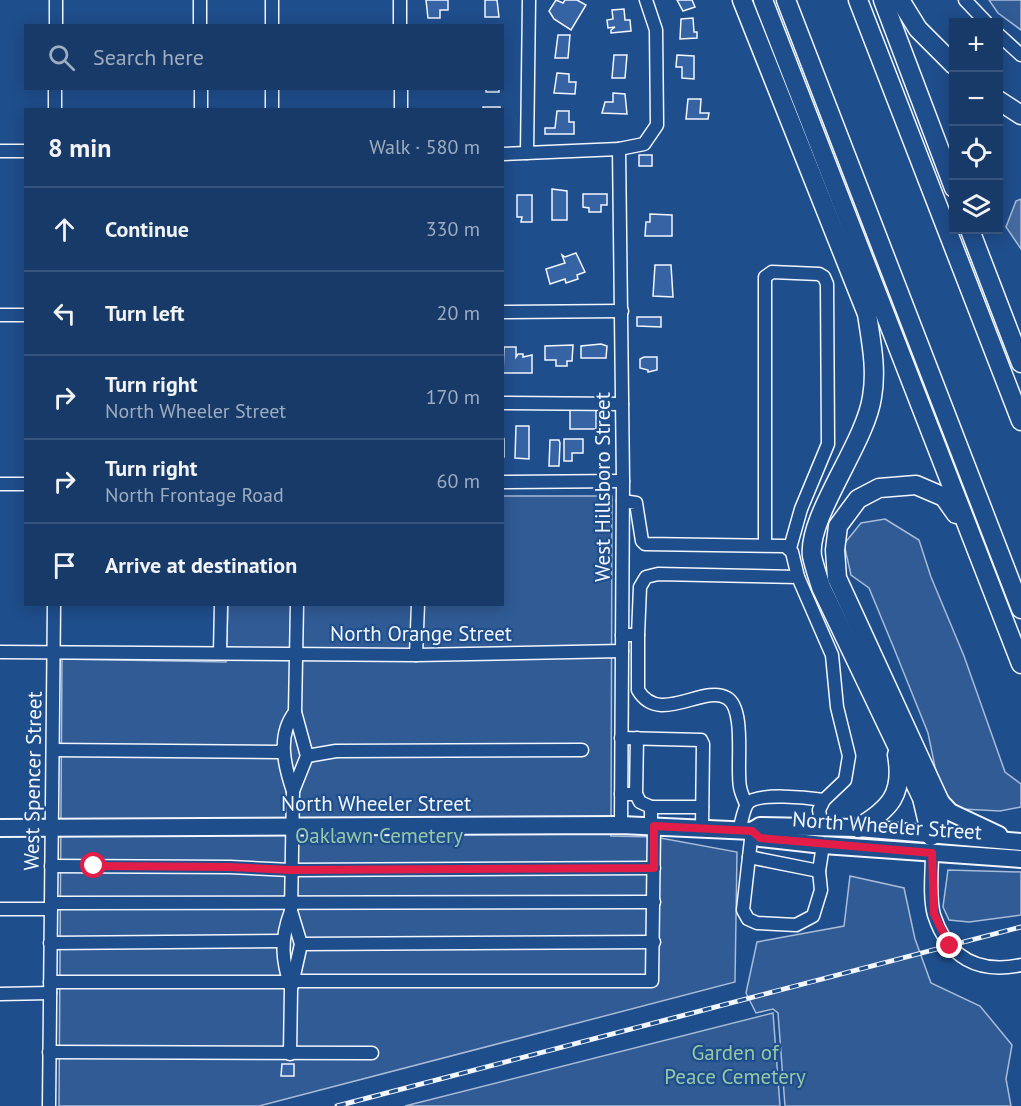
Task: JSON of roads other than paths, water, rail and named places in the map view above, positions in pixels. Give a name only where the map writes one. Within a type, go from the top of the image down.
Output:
[{"type":"highway","points":[[742,0],[867,314],[873,355],[872,398],[854,447],[815,528],[812,554],[821,587],[922,798],[931,845]]},
{"type":"highway","points":[[763,0],[1021,664]]},
{"type":"highway","points":[[786,0],[1021,609]]},
{"type":"highway","points":[[858,0],[1021,421]]},
{"type":"highway","points":[[884,0],[951,180]]},
{"type":"highway","points":[[900,0],[918,29],[949,60]]},
{"type":"highway","points":[[1003,103],[1021,115]]},
{"type":"highway","points":[[972,234],[1021,363]]},
{"type":"highway","points":[[931,845],[938,829],[939,800],[837,578],[835,550],[838,526],[858,500],[879,488],[916,485],[944,497],[971,534]]},
{"type":"highway","points":[[858,828],[879,816],[895,794],[900,771],[893,735]]},
{"type":"main road","points":[[939,800],[950,812],[1021,848]]},
{"type":"main road","name":"North Wheeler Street","points":[[0,828],[621,825],[741,830],[760,826],[858,828],[931,845]]},
{"type":"main road","name":"North Wheeler Street","points":[[741,830],[760,838],[823,845],[1021,848]]},
{"type":"street","points":[[56,0],[56,24]]},
{"type":"street","points":[[200,0],[200,24]]},
{"type":"street","points":[[272,0],[272,24]]},
{"type":"street","points":[[400,0],[400,24]]},
{"type":"street","points":[[527,153],[529,0]]},
{"type":"street","points":[[504,154],[618,149],[644,144],[657,125],[656,30],[646,0]]},
{"type":"street","points":[[965,0],[982,18]]},
{"type":"street","points":[[1003,38],[1021,55]]},
{"type":"street","points":[[55,90],[55,108]]},
{"type":"street","points":[[201,90],[201,108]]},
{"type":"street","points":[[272,90],[272,108]]},
{"type":"street","points":[[401,90],[401,108]]},
{"type":"street","name":"West Hillsboro Street","points":[[618,149],[623,482],[621,825]]},
{"type":"street","points":[[0,151],[24,151]]},
{"type":"street","points":[[765,545],[765,277],[768,274],[819,274],[824,277],[827,284],[828,444],[801,509],[790,548],[798,577],[832,655],[837,707],[849,756],[845,780],[824,800],[819,810],[822,828]]},
{"type":"street","points":[[504,312],[622,311]]},
{"type":"street","points":[[0,315],[24,315]]},
{"type":"street","points":[[504,403],[622,404]]},
{"type":"street","points":[[504,482],[623,482]]},
{"type":"street","points":[[0,484],[24,484]]},
{"type":"street","points":[[623,501],[636,503],[642,541],[645,543],[765,545],[790,548]]},
{"type":"street","points":[[798,577],[658,574],[646,577],[640,587],[638,690],[649,702],[675,705],[716,696],[726,698],[733,704],[738,718],[740,787],[746,804],[741,830],[749,857],[744,910],[748,919],[758,923],[796,925],[808,921],[813,916],[821,891],[819,871],[823,845]]},
{"type":"street","name":"West Spencer Street","points":[[49,1106],[54,606]]},
{"type":"street","points":[[220,606],[220,653]]},
{"type":"street","points":[[293,790],[307,756],[295,712],[297,606]]},
{"type":"street","points":[[416,655],[418,606]]},
{"type":"street","points":[[622,635],[638,636]]},
{"type":"street","name":"North Orange Street","points":[[0,652],[416,655],[622,651]]},
{"type":"street","points":[[53,750],[280,752],[289,720],[295,712]]},
{"type":"street","points":[[621,738],[701,740],[702,829]]},
{"type":"street","points":[[637,738],[636,794],[640,802],[651,807],[702,807]]},
{"type":"street","points":[[283,747],[286,770],[293,790],[291,907],[282,941],[282,957],[291,984]]},
{"type":"street","points":[[307,756],[336,751],[582,750]]},
{"type":"street","points":[[621,794],[636,794]]},
{"type":"street","points":[[746,804],[753,799],[767,797],[824,800]]},
{"type":"street","points":[[0,994],[50,987],[652,981],[654,868],[651,807]]},
{"type":"street","points":[[931,845],[934,914],[950,946],[966,962],[1002,969],[1021,965]]},
{"type":"street","points":[[749,857],[819,871]]},
{"type":"street","points":[[51,866],[230,867],[291,870],[654,868]]},
{"type":"street","points":[[0,909],[51,906],[291,907],[654,902]]},
{"type":"street","points":[[290,1054],[291,984],[301,944],[291,907]]},
{"type":"street","points":[[50,943],[282,941]]},
{"type":"street","points":[[301,944],[654,942]]},
{"type":"street","points":[[49,1052],[372,1053]]},
{"type":"railway","points":[[337,1106],[1021,927]]},
{"type":"park label","name":"Oaklawn Cemetery","points":[[379,836]]},
{"type":"park label","name":"Garden of Peace Cemetery","points":[[735,1065]]}]
